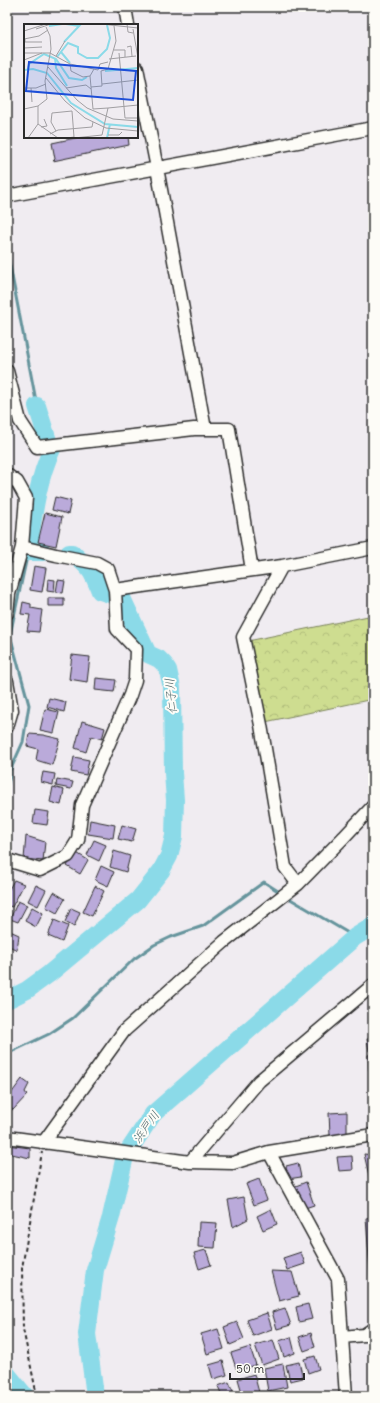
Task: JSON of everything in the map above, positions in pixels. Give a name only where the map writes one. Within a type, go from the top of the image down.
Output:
[{"type":"street","points":[[124,7],[128,24]]},
{"type":"street","points":[[138,73],[205,429]]},
{"type":"street","points":[[7,196],[373,128]]},
{"type":"street","points":[[7,371],[20,421],[37,448],[205,429],[229,429],[252,570]]},
{"type":"street","points":[[7,474],[17,482],[26,498],[22,547],[9,594],[7,613]]},
{"type":"street","points":[[7,860],[40,870],[68,856],[78,840],[82,818],[82,805],[130,696],[135,680],[136,649],[117,629],[115,590],[108,569],[97,563],[56,556],[22,547]]},
{"type":"street","points":[[115,590],[282,566],[373,548]]},
{"type":"street","points":[[282,566],[243,637],[285,867],[298,884]]},
{"type":"street","points":[[7,727],[12,710],[8,688]]},
{"type":"street","points":[[43,1143],[124,1031],[224,942],[298,884],[373,806]]},
{"type":"street","points":[[190,1162],[259,1081],[373,985]]},
{"type":"street","points":[[7,1137],[17,1137],[43,1143],[190,1162],[233,1163],[268,1152],[373,1135]]},
{"type":"street","points":[[268,1152],[338,1279],[346,1396]]},
{"type":"street","points":[[342,1337],[364,1335],[373,1329]]},
{"type":"path","points":[[37,1396],[23,1329],[22,1268],[43,1143]]},
{"type":"green space","points":[[373,615],[373,699],[265,722],[248,641]]},
{"type":"building","points":[[75,138],[128,138],[129,145],[53,161],[55,159],[52,143]]},
{"type":"building","points":[[55,497],[71,501],[68,514],[52,510]]},
{"type":"building","points":[[45,513],[62,517],[56,546],[38,542]]},
{"type":"building","points":[[34,566],[46,568],[42,592],[30,590]]},
{"type":"building","points":[[48,579],[55,580],[54,592],[47,591]]},
{"type":"building","points":[[58,580],[65,581],[63,593],[56,592]]},
{"type":"building","points":[[48,598],[64,598],[64,606],[48,606]]},
{"type":"building","points":[[23,602],[31,604],[31,608],[42,610],[39,632],[27,631],[30,615],[21,614]]},
{"type":"building","points":[[72,655],[90,657],[87,682],[69,679]]},
{"type":"building","points":[[96,678],[116,680],[114,692],[95,690]]},
{"type":"building","points":[[49,698],[66,702],[64,712],[47,707]]},
{"type":"building","points":[[45,709],[59,712],[54,733],[40,730]]},
{"type":"building","points":[[82,721],[105,728],[102,739],[91,736],[86,752],[75,748]]},
{"type":"building","points":[[29,734],[43,735],[60,739],[52,765],[36,760],[38,749],[27,746]]},
{"type":"building","points":[[74,757],[89,760],[86,775],[71,772]]},
{"type":"building","points":[[43,772],[55,774],[53,785],[41,782]]},
{"type":"building","points":[[57,779],[73,782],[71,789],[56,786]]},
{"type":"building","points":[[53,787],[64,790],[61,805],[50,802]]},
{"type":"building","points":[[35,810],[49,812],[47,825],[33,823]]},
{"type":"building","points":[[90,820],[115,825],[113,838],[88,834]]},
{"type":"building","points":[[122,825],[136,829],[132,842],[118,839]]},
{"type":"building","points":[[26,836],[45,842],[43,861],[24,859]]},
{"type":"building","points":[[94,840],[106,845],[99,861],[87,855]]},
{"type":"building","points":[[114,851],[130,856],[126,872],[110,867]]},
{"type":"building","points":[[75,852],[88,860],[80,874],[67,866]]},
{"type":"building","points":[[101,866],[114,872],[108,886],[95,880]]},
{"type":"building","points":[[14,880],[24,884],[12,907],[7,905],[7,893]]},
{"type":"building","points":[[36,885],[46,890],[38,906],[28,901]]},
{"type":"building","points":[[95,886],[104,891],[92,916],[83,912]]},
{"type":"building","points":[[54,892],[65,899],[57,913],[46,907]]},
{"type":"building","points":[[18,901],[27,905],[18,922],[10,919]]},
{"type":"building","points":[[32,907],[43,913],[36,927],[25,921]]},
{"type":"building","points":[[71,908],[80,912],[74,927],[65,922]]},
{"type":"building","points":[[54,920],[68,926],[62,942],[48,936]]},
{"type":"building","points":[[10,931],[19,935],[17,950],[7,945],[7,938]]},
{"type":"building","points":[[367,1039],[373,1039],[373,1050],[369,1051]]},
{"type":"building","points":[[373,1054],[373,1069],[369,1070],[368,1055]]},
{"type":"building","points":[[22,1079],[29,1084],[25,1092],[27,1095],[13,1110],[7,1106],[7,1099]]},
{"type":"building","points":[[370,1085],[373,1085],[373,1100],[371,1100]]},
{"type":"building","points":[[347,1112],[347,1134],[330,1135],[329,1113]]},
{"type":"building","points":[[7,1145],[30,1148],[30,1158],[7,1153]]},
{"type":"building","points":[[364,1154],[373,1155],[373,1178],[370,1180]]},
{"type":"building","points":[[352,1156],[353,1170],[339,1171],[337,1157]]},
{"type":"building","points":[[298,1163],[301,1177],[288,1179],[286,1166]]},
{"type":"building","points":[[259,1179],[267,1200],[254,1205],[246,1184]]},
{"type":"building","points":[[306,1182],[314,1205],[296,1211],[288,1189]]},
{"type":"building","points":[[244,1197],[248,1219],[233,1227],[228,1200]]},
{"type":"building","points":[[271,1209],[277,1224],[263,1230],[257,1216]]},
{"type":"building","points":[[373,1217],[373,1312],[366,1218]]},
{"type":"building","points":[[199,1222],[217,1223],[215,1248],[198,1247]]},
{"type":"building","points":[[206,1250],[211,1265],[199,1269],[194,1253]]},
{"type":"building","points":[[301,1252],[305,1264],[287,1270],[283,1258]]},
{"type":"building","points":[[271,1271],[292,1272],[299,1296],[279,1301]]},
{"type":"building","points":[[308,1304],[312,1319],[299,1322],[296,1307]]},
{"type":"building","points":[[285,1308],[291,1325],[277,1329],[272,1312]]},
{"type":"building","points":[[267,1313],[272,1329],[253,1336],[247,1320]]},
{"type":"building","points":[[237,1322],[244,1339],[230,1345],[224,1327]]},
{"type":"building","points":[[218,1329],[224,1349],[207,1354],[201,1334]]},
{"type":"building","points":[[311,1333],[315,1347],[304,1351],[299,1337]]},
{"type":"building","points":[[291,1337],[295,1353],[284,1357],[279,1341]]},
{"type":"building","points":[[273,1340],[279,1359],[262,1365],[255,1345]]},
{"type":"building","points":[[250,1347],[256,1365],[237,1371],[231,1353]]},
{"type":"building","points":[[315,1356],[319,1369],[308,1373],[304,1359]]},
{"type":"building","points":[[223,1361],[227,1375],[213,1379],[209,1365]]},
{"type":"building","points":[[299,1362],[303,1378],[290,1381],[286,1365]]},
{"type":"building","points":[[283,1364],[287,1387],[268,1391],[264,1368]]},
{"type":"building","points":[[254,1374],[260,1396],[243,1396],[238,1379]]},
{"type":"building","points":[[229,1382],[235,1396],[222,1396],[218,1386]]},
{"type":"waterway","points":[[7,250],[37,406]]},
{"type":"waterway","name":"仁子川","points":[[37,406],[52,449],[39,486],[28,552],[43,552]]},
{"type":"waterway","points":[[7,787],[10,771],[23,742],[29,705],[10,635],[28,552]]},
{"type":"waterway","name":"仁子川","points":[[7,1000],[27,990],[49,974],[138,900],[161,871],[169,856],[174,836],[175,800],[173,773],[172,688],[168,670],[159,659],[148,654],[122,598],[100,591],[95,578],[89,569],[72,553],[69,553]]},
{"type":"waterway","points":[[7,1054],[49,1034],[73,1018],[134,959],[154,945],[171,937],[203,926],[264,882],[281,893]]},
{"type":"waterway","points":[[287,897],[355,937]]},
{"type":"waterway","name":"浜戸川","points":[[95,1396],[87,1334],[95,1270],[111,1217],[125,1156],[153,1114],[355,937],[373,926]]},
{"type":"waterway","name":"仁子川","points":[[7,1374],[25,1396]]}]
